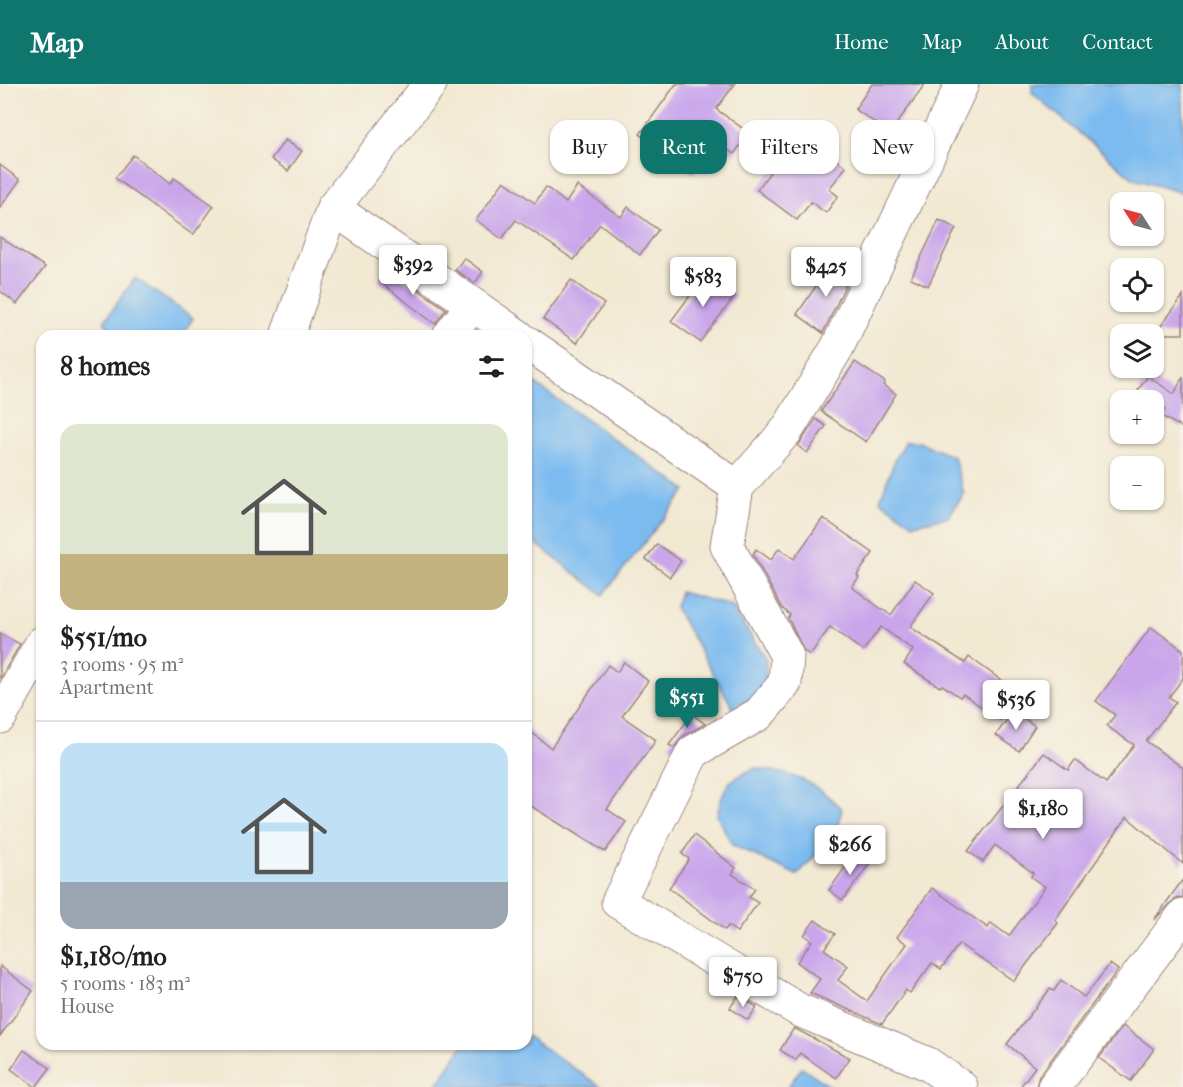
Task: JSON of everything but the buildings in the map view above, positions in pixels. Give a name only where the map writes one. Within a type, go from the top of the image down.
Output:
[{"type":"street","points":[[289,330],[333,208],[430,84]]},
{"type":"street","points":[[961,1087],[927,1064],[799,1010],[618,902],[693,752],[759,714],[785,683],[787,656],[727,546],[737,487],[787,430],[837,348],[962,84]]},
{"type":"street","points":[[333,208],[509,330]]},
{"type":"street","points":[[453,330],[472,305]]},
{"type":"street","points":[[532,346],[737,487]]},
{"type":"street","points":[[0,717],[36,654]]},
{"type":"street","points":[[1054,1087],[1183,916]]},
{"type":"water","points":[[1032,84],[1183,84],[1183,193],[1134,179],[1032,93]]},
{"type":"water","points":[[135,278],[193,318],[186,330],[111,330],[104,322]]},
{"type":"water","points":[[532,382],[686,490],[603,595],[532,541]]},
{"type":"water","points":[[906,441],[919,442],[954,457],[964,494],[948,517],[913,524],[880,500],[894,462]]},
{"type":"water","points":[[680,592],[731,606],[766,659],[766,687],[734,710],[675,607]]},
{"type":"water","points":[[756,768],[783,773],[803,780],[822,791],[842,809],[835,834],[797,875],[732,845],[717,815],[728,784],[738,776]]},
{"type":"water","points":[[532,1039],[601,1087],[435,1087],[460,1050],[532,1050]]},
{"type":"water","points":[[802,1067],[831,1087],[788,1087]]}]
